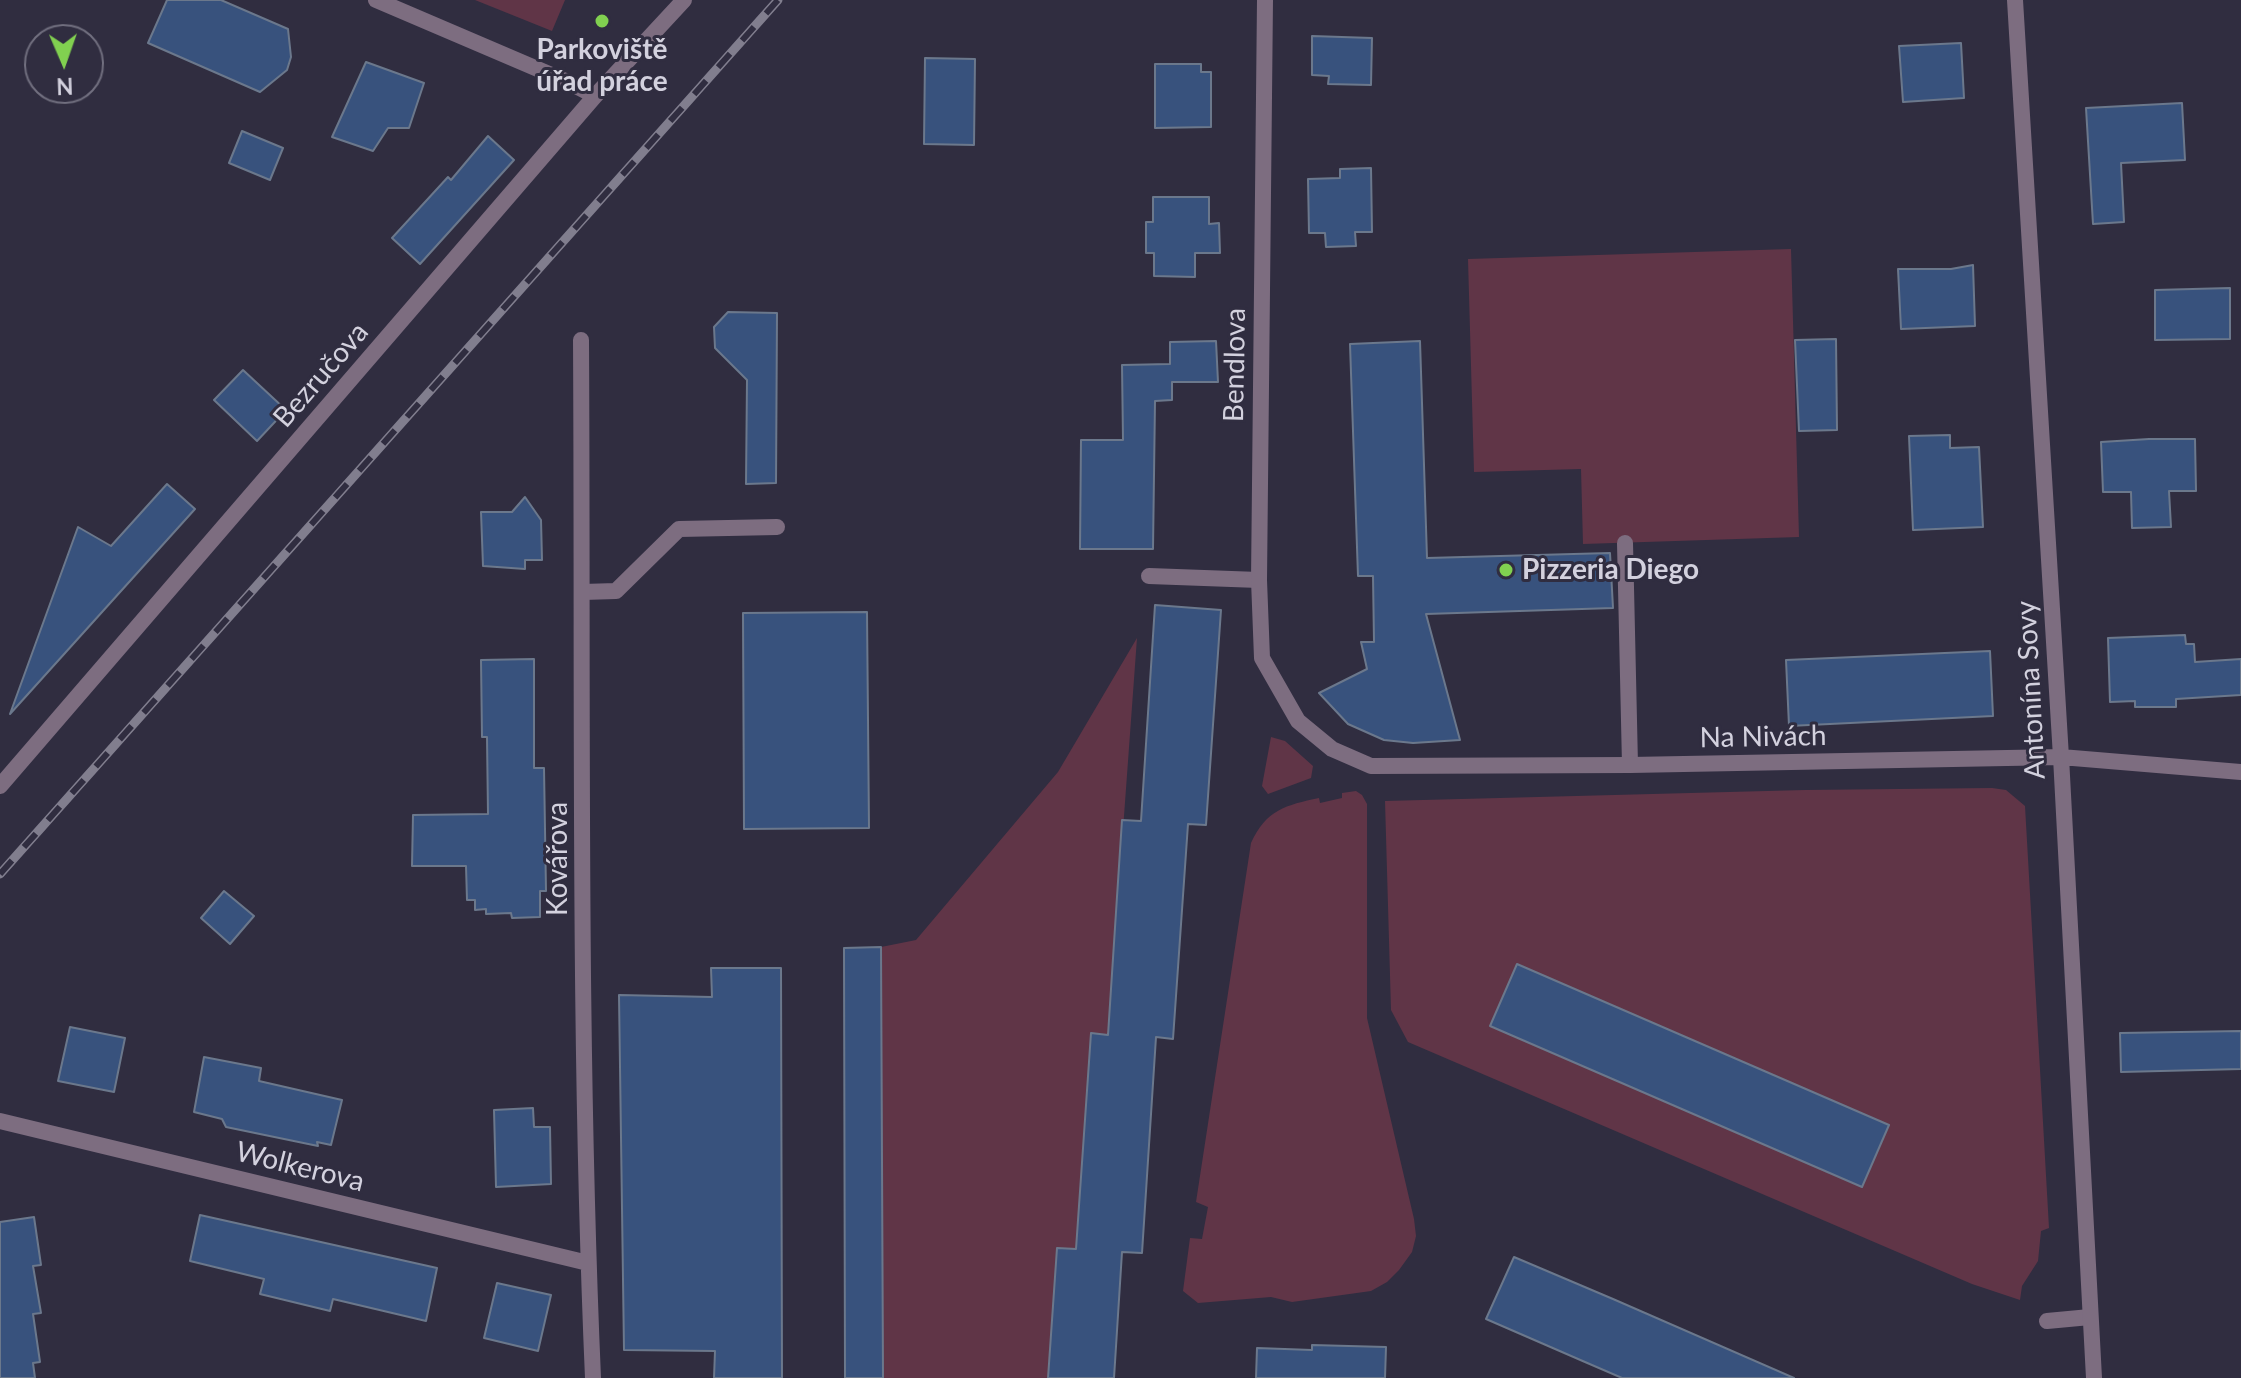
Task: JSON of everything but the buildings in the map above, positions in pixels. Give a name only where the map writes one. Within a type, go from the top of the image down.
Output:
[{"type":"street","points":[[376,0],[595,96]]},
{"type":"street","name":"Bezručova","points":[[0,786],[595,96],[684,0]]},
{"type":"street","name":"Bendlova","points":[[1265,0],[1259,580],[1262,658],[1298,721]]},
{"type":"street","name":"Antonína Sovy","points":[[2015,0],[2061,757],[2094,1378]]},
{"type":"street","name":"Kovářova","points":[[581,340],[588,1263],[593,1378]]},
{"type":"street","points":[[583,592],[616,591],[679,529],[777,527]]},
{"type":"street","points":[[1625,543],[1630,765]]},
{"type":"street","points":[[1149,576],[1259,580]]},
{"type":"street","name":"Na Nivách","points":[[1298,721],[1332,749],[1371,766],[2061,757],[2241,772]]},
{"type":"street","name":"Wolkerova","points":[[0,1121],[588,1263]]},
{"type":"street","points":[[2047,1321],[2090,1317]]},
{"type":"shaded area","points":[[475,0],[565,0],[552,31]]},
{"type":"shaded area","points":[[1791,249],[1799,537],[1583,544],[1581,469],[1474,472],[1468,259]]},
{"type":"shaded area","points":[[1137,638],[1108,1035],[1091,1034],[1076,1249],[1057,1248],[1048,1378],[882,1378],[881,947],[916,940],[1058,772]]},
{"type":"shaded area","points":[[1271,737],[1285,741],[1313,766],[1311,778],[1268,794],[1262,786]]},
{"type":"shaded area","points":[[2006,790],[2025,806],[2049,1228],[2041,1231],[2038,1261],[2022,1286],[2020,1300],[1972,1284],[1408,1042],[1391,1010],[1385,801]]},
{"type":"shaded area","points":[[1356,791],[1367,804],[1367,1018],[1414,1219],[1416,1236],[1412,1252],[1387,1282],[1371,1291],[1292,1302],[1271,1297],[1198,1303],[1183,1291],[1190,1238],[1202,1239],[1208,1207],[1196,1202],[1251,843],[1263,823],[1278,811],[1319,798],[1320,803],[1342,798],[1342,793]]},
{"type":"railway","points":[[0,874],[778,0]]},
{"type":"place","name":"Parkoviště úřad práce","points":[[602,21]]},
{"type":"place","name":"Pizzeria Diego","points":[[1506,570]]}]
